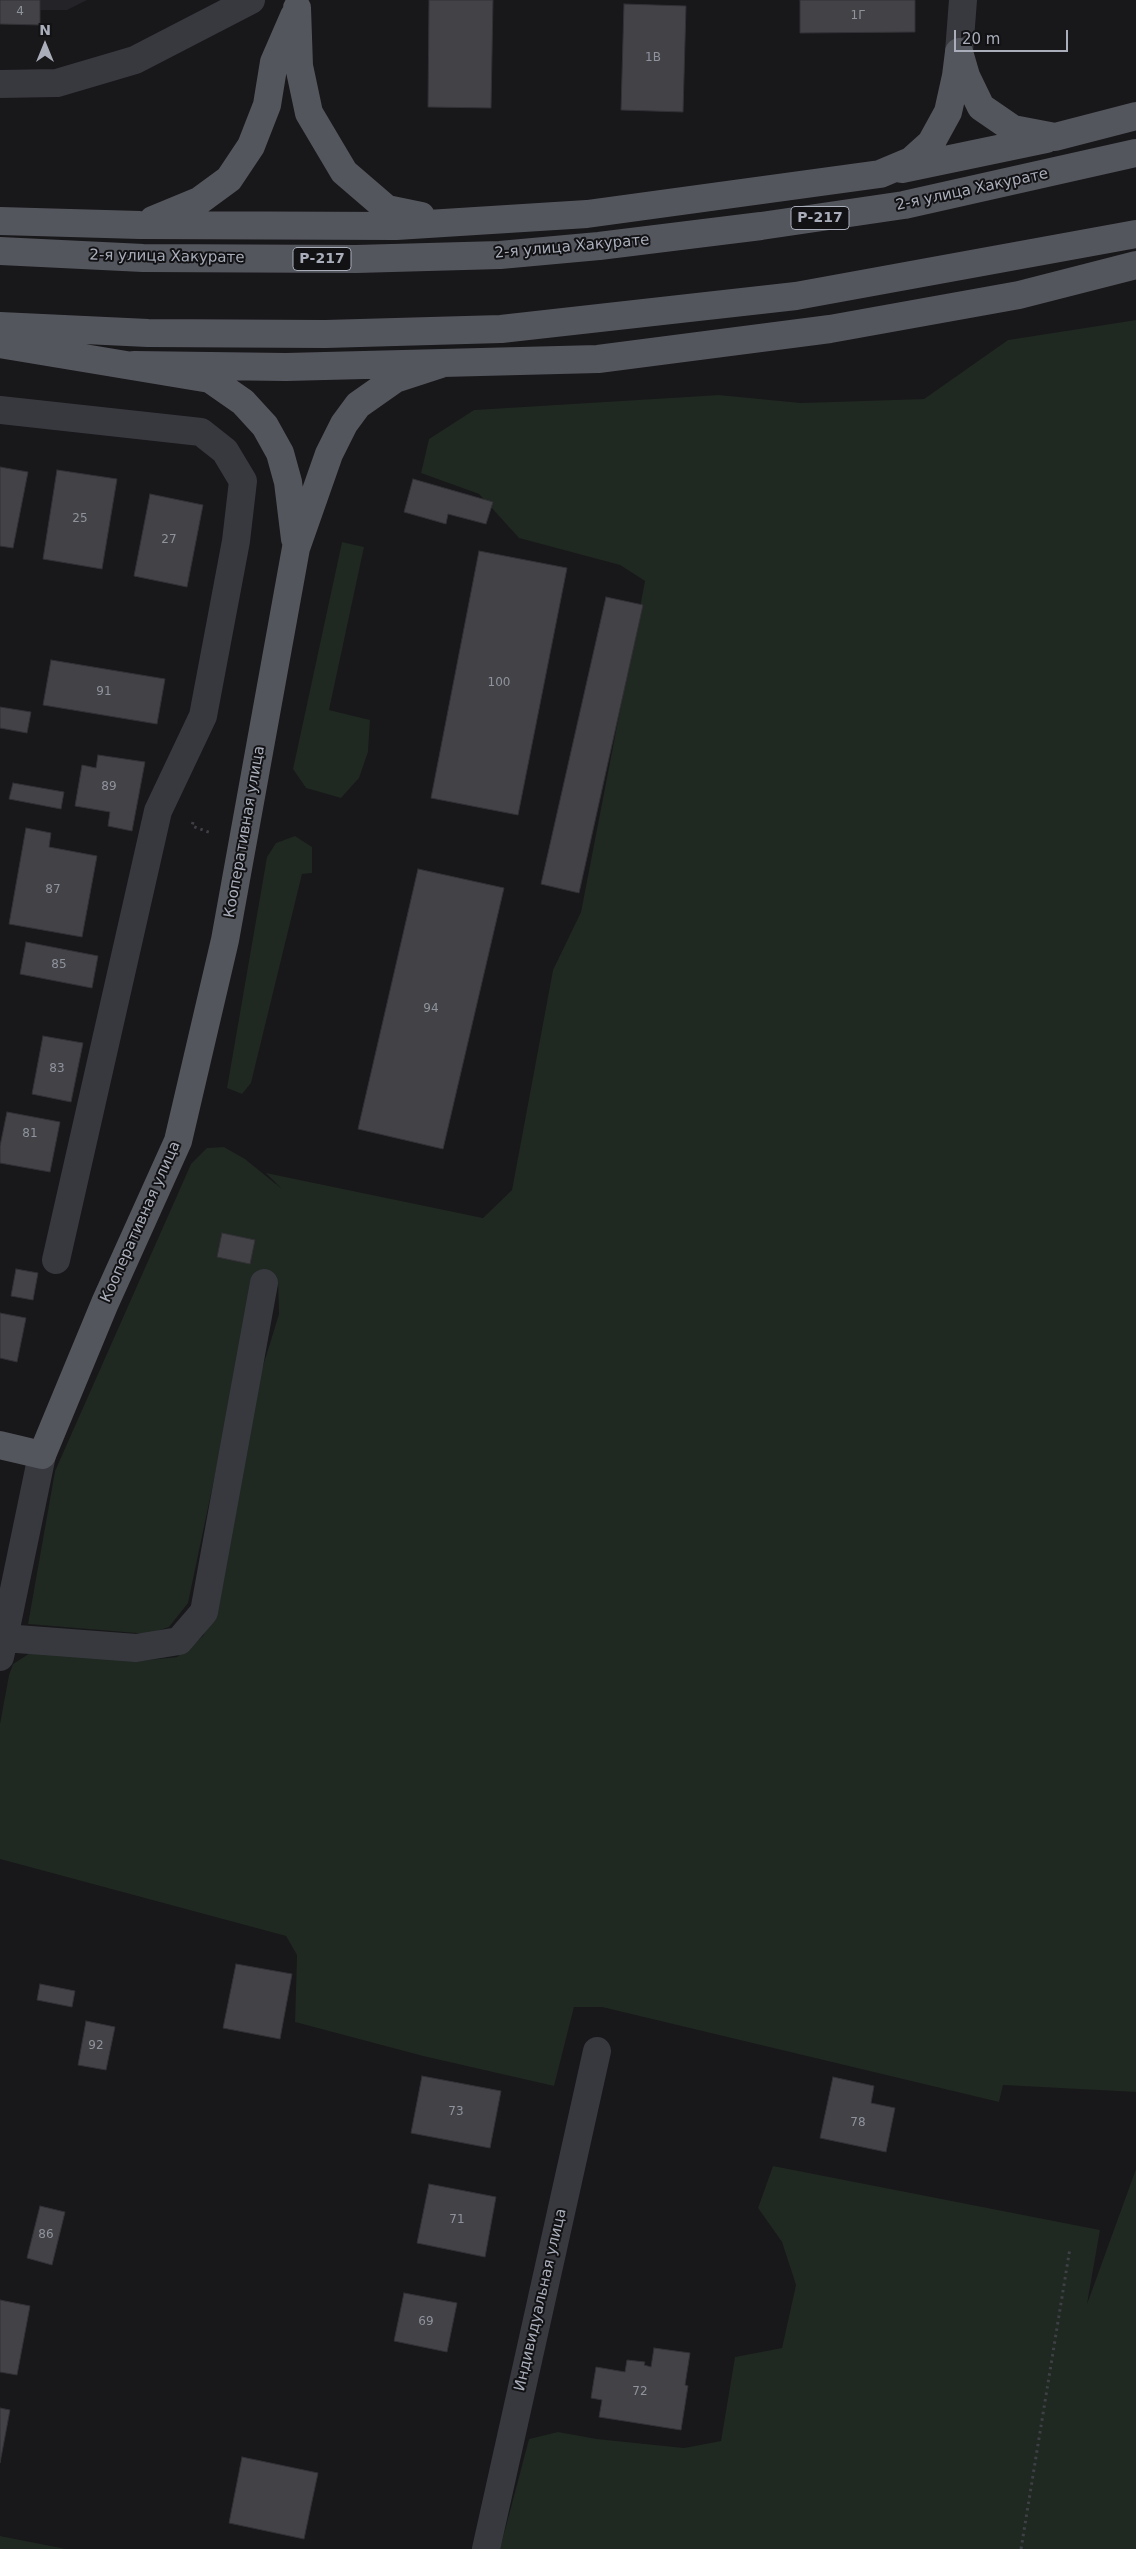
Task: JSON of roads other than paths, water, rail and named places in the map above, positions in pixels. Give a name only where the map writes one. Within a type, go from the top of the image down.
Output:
[{"type":"main road","points":[[299,4],[299,66],[309,113],[344,172],[387,208],[419,216],[487,221]]},
{"type":"main road","points":[[140,225],[199,201],[229,179],[251,146],[267,105],[274,62],[299,4]]},
{"type":"main road","points":[[959,52],[966,76],[981,107],[1014,129],[1055,137]]},
{"type":"main road","points":[[880,174],[911,161],[931,143],[948,112],[959,52]]},
{"type":"main road","points":[[0,221],[140,225],[396,226],[587,214],[880,174],[1055,137],[1136,116]]},
{"type":"main road","name":"2-я улица Хакурате","points":[[0,251],[153,258],[356,259],[500,255],[599,246],[742,229],[904,205],[1136,153]]},
{"type":"main road","points":[[0,326],[148,333],[325,334],[501,329],[796,296],[1136,234]]},
{"type":"main road","points":[[134,365],[286,367],[598,359],[830,329],[1019,295],[1136,265]]},
{"type":"main road","points":[[0,344],[210,379],[243,402],[265,426],[280,454],[288,482],[296,548]]},
{"type":"main road","points":[[296,548],[329,454],[344,424],[358,405],[395,379],[441,364]]},
{"type":"main road","name":"Кооперативная улица","points":[[42,1455],[105,1303],[178,1141],[226,940],[296,548]]},
{"type":"main road","points":[[0,1445],[42,1455]]},
{"type":"street","points":[[0,84],[57,83],[135,60],[250,0]]},
{"type":"street","points":[[959,52],[963,0]]},
{"type":"street","points":[[0,410],[201,432],[225,451],[243,481],[236,541],[203,716],[158,811],[56,1260]]},
{"type":"street","points":[[2,1648],[136,1648],[179,1641],[204,1612],[264,1282]]},
{"type":"street","name":"Кооперативная улица","points":[[2,1648],[42,1455]]},
{"type":"street","name":"Индивидуальная улица","points":[[486,2549],[597,2051]]}]
